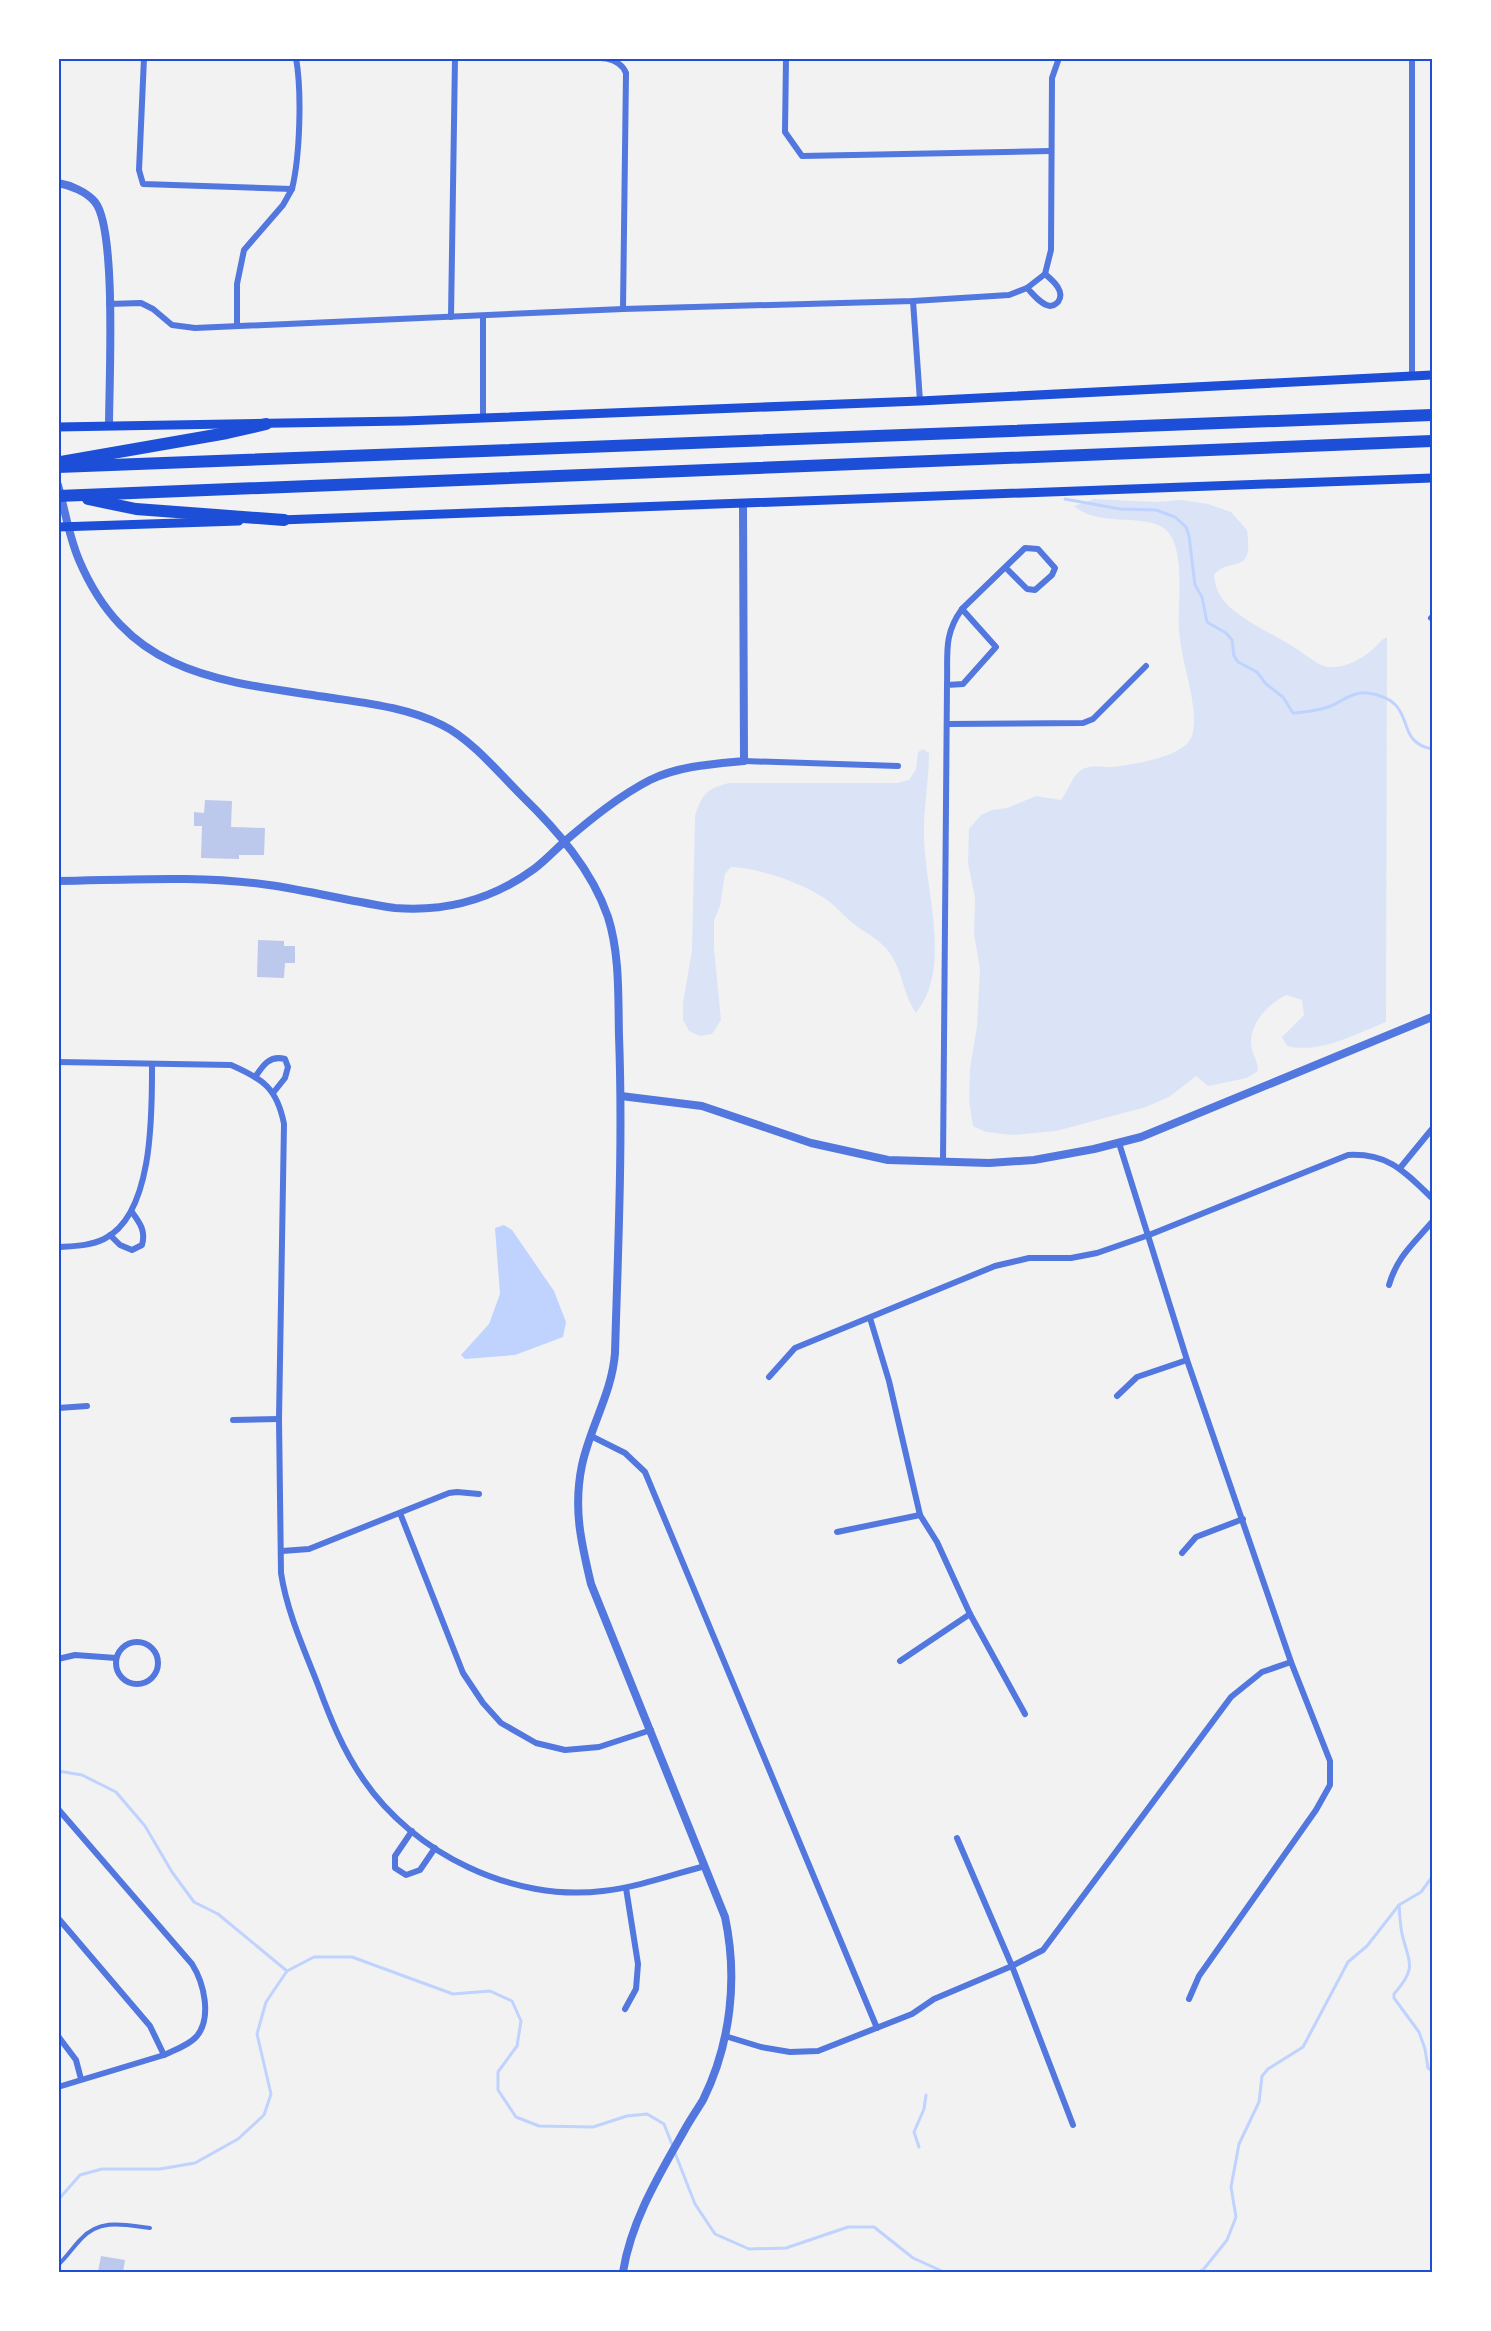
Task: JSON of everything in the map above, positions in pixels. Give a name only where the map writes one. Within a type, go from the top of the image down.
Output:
[{"type":"highway","points":[[58,465],[1432,415]]},
{"type":"highway","points":[[58,465],[82,457],[227,433],[266,424]]},
{"type":"highway","points":[[64,496],[1432,441]]},
{"type":"highway","points":[[64,496],[136,509],[284,520]]},
{"type":"main road","points":[[58,427],[483,418],[920,401],[1432,375]]},
{"type":"main road","points":[[58,527],[1432,478]]},
{"type":"street","points":[[144,58],[140,170],[143,184],[291,189]]},
{"type":"street","points":[[237,326],[237,284],[244,250],[283,205],[297,170],[299,76],[296,58]]},
{"type":"street","points":[[450,316],[455,58]]},
{"type":"street","points":[[563,58],[614,59],[623,65],[626,73],[623,309]]},
{"type":"street","points":[[786,58],[785,132],[802,156],[1050,151]]},
{"type":"street","points":[[109,304],[141,303],[153,309],[172,325],[195,328],[623,309],[913,301],[1010,295],[1027,288],[1044,274],[1051,250],[1052,78],[1059,58]]},
{"type":"street","points":[[1412,58],[1412,376]]},
{"type":"street","points":[[58,183],[80,191],[95,202],[103,219],[107,240],[109,304],[109,426]]},
{"type":"street","points":[[1027,288],[1042,303],[1049,306],[1058,302],[1061,293],[1058,287],[1044,274]]},
{"type":"street","points":[[913,301],[920,401]]},
{"type":"street","points":[[483,316],[483,418]]},
{"type":"street","points":[[58,485],[79,560],[97,593],[116,620],[140,642],[166,660],[201,675],[241,685],[365,703],[413,713],[445,726],[477,752],[565,841],[593,882],[607,916],[615,945],[621,1096],[613,1371],[582,1465],[578,1497],[579,1538],[591,1584],[725,1917],[729,1936],[732,1996],[725,2036],[707,2090],[642,2209],[634,2229],[623,2272]]},
{"type":"street","points":[[743,503],[744,761]]},
{"type":"street","points":[[943,1162],[948,634],[962,609],[1025,548],[1038,549],[1055,568],[1052,575],[1035,590],[1027,589],[1006,568]]},
{"type":"street","points":[[947,685],[963,684],[996,647],[962,609]]},
{"type":"street","points":[[947,724],[1083,723],[1093,719],[1146,666]]},
{"type":"street","points":[[58,881],[184,879],[228,881],[269,885],[395,908],[444,907],[469,902],[500,891],[535,869],[618,798],[653,779],[686,768],[744,761],[898,765]]},
{"type":"street","points":[[621,1096],[702,1106],[811,1143],[866,1156],[905,1161],[943,1162],[988,1163],[1034,1160],[1119,1143],[1152,1132],[1432,1017]]},
{"type":"street","points":[[256,1076],[269,1060],[285,1059],[288,1067],[285,1078],[273,1093]]},
{"type":"street","points":[[58,1062],[231,1065],[256,1076],[273,1093],[280,1105],[284,1124],[279,1419],[281,1573],[285,1597],[328,1714],[344,1749],[364,1781],[398,1820],[435,1848],[466,1866],[500,1881],[537,1889],[578,1893],[626,1888],[705,1866]]},
{"type":"street","points":[[58,1247],[86,1245],[110,1235],[132,1212],[144,1172],[152,1124],[152,1064]]},
{"type":"street","points":[[1400,1168],[1432,1129]]},
{"type":"street","points":[[1119,1143],[1187,1360],[1291,1662],[1330,1761],[1330,1785],[1316,1810],[1198,1977],[1189,1999]]},
{"type":"street","points":[[769,1377],[795,1348],[995,1266],[1029,1258],[1071,1258],[1097,1253],[1149,1235],[1348,1155],[1373,1156],[1391,1162],[1432,1198]]},
{"type":"street","points":[[110,1235],[120,1245],[132,1250],[142,1245],[145,1236],[142,1226],[132,1212]]},
{"type":"street","points":[[1389,1285],[1400,1257],[1432,1222]]},
{"type":"street","points":[[870,1318],[889,1381],[920,1515],[937,1542],[970,1614],[1026,1714]]},
{"type":"street","points":[[1117,1396],[1137,1377],[1187,1360]]},
{"type":"street","points":[[58,1408],[87,1406]]},
{"type":"street","points":[[233,1420],[279,1419]]},
{"type":"street","points":[[591,1436],[625,1453],[645,1472],[877,2028]]},
{"type":"street","points":[[282,1551],[309,1549],[449,1493],[479,1494]]},
{"type":"street","points":[[400,1513],[463,1673],[483,1703],[501,1723],[536,1743],[565,1750],[599,1747],[651,1730]]},
{"type":"street","points":[[837,1532],[920,1515]]},
{"type":"street","points":[[1182,1553],[1196,1537],[1243,1519]]},
{"type":"street","points":[[900,1661],[970,1614]]},
{"type":"street","points":[[145,1643],[155,1652],[158,1666],[152,1678],[140,1684],[133,1684],[121,1677],[117,1671],[116,1658],[125,1645],[145,1643]]},
{"type":"street","points":[[58,1659],[75,1655],[116,1658]]},
{"type":"street","points":[[725,2036],[761,2047],[805,2052],[818,2051],[912,2014],[934,1999],[1012,1966],[1042,1950],[1231,1697],[1262,1672],[1291,1662]]},
{"type":"street","points":[[58,1809],[192,1964],[199,1976],[203,1991],[202,2028],[191,2041],[164,2055],[58,2087]]},
{"type":"street","points":[[412,1831],[395,1856],[395,1868],[400,1872],[406,1875],[420,1870],[435,1848]]},
{"type":"street","points":[[957,1838],[1012,1966],[1073,2126]]},
{"type":"street","points":[[625,2009],[636,1989],[638,1964],[626,1888]]},
{"type":"street","points":[[58,1918],[150,2026],[164,2055]]},
{"type":"street","points":[[58,2036],[76,2060],[81,2079]]},
{"type":"lane","points":[[58,2265],[90,2230],[115,2223],[150,2228]]},
{"type":"shaded area","points":[[1094,499],[1156,502],[1182,500],[1208,504],[1231,512],[1247,530],[1247,554],[1240,563],[1227,566],[1214,575],[1217,589],[1230,607],[1246,620],[1315,662],[1334,667],[1352,662],[1364,656],[1387,637],[1386,1022],[1338,1042],[1300,1048],[1287,1046],[1282,1037],[1304,1015],[1302,1000],[1286,995],[1267,1008],[1254,1027],[1251,1043],[1258,1071],[1247,1078],[1208,1086],[1196,1076],[1169,1097],[1146,1107],[1056,1131],[1012,1135],[986,1132],[973,1126],[969,1101],[980,969],[974,934],[975,898],[968,863],[969,829],[981,815],[992,810],[1007,808],[1036,796],[1061,800],[1075,776],[1085,768],[1131,764],[1167,755],[1186,745],[1193,732],[1194,713],[1179,630],[1180,579],[1174,541],[1168,532],[1150,522],[1097,517],[1074,506]]},
{"type":"shaded area","points":[[923,749],[929,753],[924,839],[935,953],[933,975],[927,995],[916,1013],[889,952],[831,903],[806,888],[781,878],[755,870],[731,867],[725,874],[720,906],[714,920],[714,948],[721,1020],[712,1034],[700,1036],[689,1031],[683,1020],[683,1003],[692,950],[695,816],[703,797],[710,790],[729,783],[897,783],[909,780],[916,769],[918,752]]},
{"type":"water","points":[[504,1225],[512,1230],[554,1291],[566,1322],[563,1337],[515,1355],[465,1359],[461,1355],[489,1324],[500,1294],[495,1228]]},
{"type":"building","points":[[205,800],[232,801],[231,827],[265,828],[264,855],[239,855],[239,859],[201,858],[202,826],[194,826],[194,812],[204,813]]},
{"type":"building","points":[[258,940],[284,941],[284,946],[295,946],[295,963],[285,963],[284,978],[257,977]]},
{"type":"building","points":[[101,2256],[125,2260],[123,2272],[98,2272]]},
{"type":"waterway","points":[[1065,499],[1120,509],[1156,510],[1175,517],[1186,527],[1195,585],[1202,597],[1207,622],[1226,633],[1232,640],[1234,656],[1238,662],[1257,672],[1266,684],[1283,697],[1293,713],[1322,709],[1356,694],[1368,693],[1384,697],[1395,704],[1401,712],[1412,738],[1420,745],[1432,749]]},
{"type":"waterway","points":[[58,1771],[82,1775],[116,1792],[145,1826],[172,1872],[194,1902],[218,1914],[287,1971]]},
{"type":"waterway","points":[[1198,2272],[1203,2270],[1227,2240],[1236,2217],[1231,2187],[1239,2144],[1259,2102],[1262,2076],[1268,2069],[1303,2047],[1348,1962],[1367,1946],[1399,1905],[1421,1892],[1432,1877]]},
{"type":"waterway","points":[[1399,1905],[1401,1930],[1409,1968],[1394,1998],[1419,2032],[1428,2068],[1432,2071]]},
{"type":"waterway","points":[[58,2200],[80,2175],[102,2169],[160,2169],[195,2163],[238,2139],[264,2115],[271,2094],[257,2034],[266,2002],[287,1971],[314,1957],[352,1957],[453,1994],[490,1991],[512,2001],[521,2021],[517,2046],[498,2072],[498,2090],[516,2117],[539,2126],[593,2127],[627,2116],[647,2114],[664,2124],[673,2147]]},
{"type":"waterway","points":[[919,2147],[914,2132],[924,2109],[926,2095]]},
{"type":"waterway","points":[[675,2153],[695,2204],[715,2234],[749,2249],[786,2248],[848,2227],[874,2227],[913,2258],[944,2272]]}]
